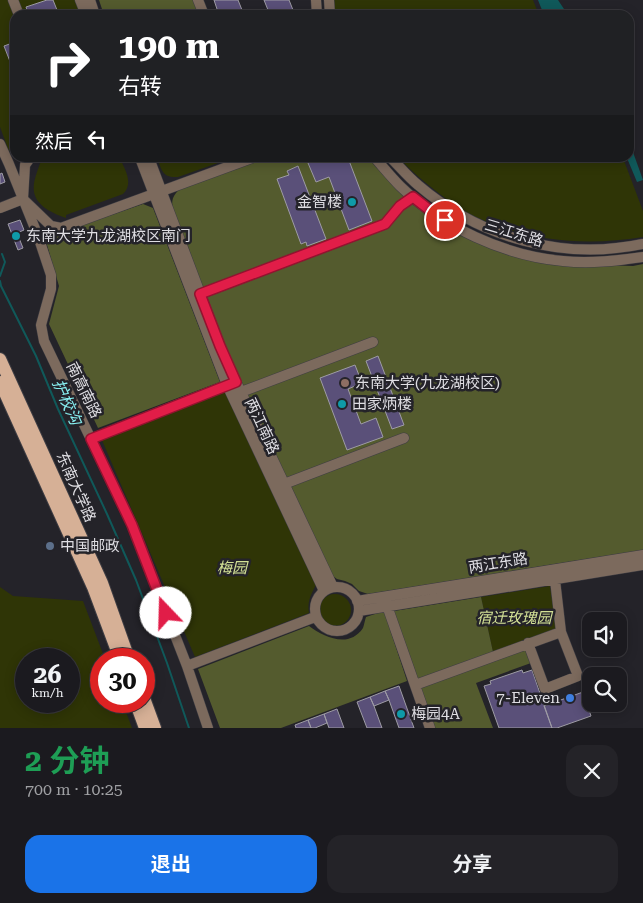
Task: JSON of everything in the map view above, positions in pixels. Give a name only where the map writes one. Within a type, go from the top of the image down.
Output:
[{"type":"main road","name":"东南大学路","points":[[0,359],[102,583],[125,648]]},
{"type":"main road","name":"东南大学路","points":[[0,382],[93,587],[116,648]]},
{"type":"main road","points":[[139,713],[145,728]]},
{"type":"main road","points":[[150,713],[155,728]]},
{"type":"street","name":"南高南路","points":[[0,144],[38,236],[51,275],[51,289],[41,325],[44,341],[132,525],[187,666],[208,728]]},
{"type":"street","points":[[27,162],[23,199],[51,226],[61,228],[241,162]]},
{"type":"street","name":"两江南路","points":[[142,162],[158,193]]},
{"type":"street","name":"两江南路","points":[[150,162],[158,193],[231,383],[299,526]]},
{"type":"street","name":"三江东路","points":[[379,162],[400,186],[436,215],[476,238],[519,254],[554,260],[587,262],[607,262],[643,257]]},
{"type":"street","name":"三江东路","points":[[395,162],[417,185],[453,211],[506,236],[534,244],[578,250],[622,249],[643,244]]},
{"type":"street","points":[[197,297],[385,224],[400,206],[413,197]]},
{"type":"street","points":[[0,208],[23,199]]},
{"type":"street","points":[[454,225],[459,214]]},
{"type":"street","points":[[502,247],[506,236]]},
{"type":"street","points":[[586,250],[587,262]]},
{"type":"street","name":"两江南路","points":[[197,297],[220,346],[231,383]]},
{"type":"street","points":[[241,392],[373,342]]},
{"type":"street","points":[[91,439],[231,383],[241,392],[264,451],[284,484],[299,526],[328,589]]},
{"type":"street","points":[[284,484],[404,438]]},
{"type":"street","name":"两江东路","points":[[385,602],[643,555]]},
{"type":"street","name":"两江东路","points":[[358,606],[555,580],[643,566]]},
{"type":"street","points":[[528,644],[545,689],[578,676],[561,632],[555,580]]},
{"type":"street","points":[[345,588],[352,592],[358,606],[356,620],[352,626],[339,632],[325,628],[319,624],[315,617],[315,602],[318,596],[328,589],[345,588]]},
{"type":"street","points":[[385,602],[430,728]]},
{"type":"street","points":[[187,666],[315,617]]},
{"type":"street","points":[[415,685],[561,632]]},
{"type":"green space","points":[[0,0],[77,0],[80,10],[10,10],[10,151],[0,127]]},
{"type":"green space","points":[[99,0],[194,0],[198,10],[102,10]]},
{"type":"green space","points":[[333,0],[533,0],[537,10],[334,10]]},
{"type":"green space","points":[[41,162],[122,162],[128,176],[128,185],[123,194],[66,215],[66,218],[48,210],[36,198],[34,192],[35,180]]},
{"type":"green space","points":[[159,162],[221,162],[178,177],[166,175]]},
{"type":"green space","points":[[249,162],[375,162],[414,203],[506,251],[602,265],[633,266],[643,264],[643,550],[368,594],[359,591],[352,584],[337,579],[330,574],[233,370],[173,212],[172,204],[176,193],[190,184]]},
{"type":"green space","points":[[403,162],[625,162],[643,211],[643,237],[620,240],[574,241],[551,239],[507,229],[464,211]]},
{"type":"green space","points":[[143,204],[153,208],[220,382],[98,428],[49,324],[59,286],[45,238]]},
{"type":"green space","name":"梅园","points":[[224,390],[316,585],[310,598],[309,613],[195,657],[101,438]]},
{"type":"green space","name":"宿迁玫瑰园","points":[[550,586],[557,629],[493,652],[481,597]]},
{"type":"green space","points":[[0,587],[13,596],[83,601],[101,648],[90,648],[90,713],[126,713],[132,728],[0,728]]},
{"type":"green space","points":[[335,594],[341,595],[346,599],[350,604],[350,616],[346,621],[341,625],[335,626],[329,625],[324,621],[320,616],[319,610],[320,604],[324,599],[329,595]]},
{"type":"green space","points":[[481,597],[493,652],[418,679],[394,611]]},
{"type":"green space","points":[[384,611],[407,681],[281,728],[220,728],[198,669],[309,626],[322,634],[336,639],[351,638],[363,628],[366,617]]},
{"type":"green space","points":[[525,647],[531,663],[476,683],[493,728],[434,728],[418,686]]},
{"type":"water","points":[[538,0],[558,0],[565,10],[542,10]]},
{"type":"water","points":[[634,155],[643,180],[637,182],[629,162],[634,162]]},
{"type":"building","points":[[47,0],[53,0],[57,10],[27,10],[26,7]]},
{"type":"building","points":[[214,0],[238,0],[242,10],[217,10]]},
{"type":"building","points":[[264,0],[289,0],[293,10],[268,10]]},
{"type":"building","points":[[10,44],[10,61],[4,46]]},
{"type":"building","name":"金智楼","points":[[350,162],[372,221],[349,230],[329,177],[316,182],[308,163]]},
{"type":"building","points":[[298,166],[326,239],[307,246],[306,242],[301,244],[277,179],[289,175],[287,171]]},
{"type":"building","points":[[2,173],[5,182],[0,184],[0,174]]},
{"type":"building","name":"东南大学九龙湖校区南门","points":[[20,220],[24,230],[17,233],[23,248],[18,250],[8,224]]},
{"type":"building","name":"田家炳楼","points":[[378,356],[404,425],[392,429],[366,361]]},
{"type":"building","name":"田家炳楼","points":[[355,365],[362,383],[348,389],[361,424],[376,418],[383,437],[347,450],[320,378]]},
{"type":"building","points":[[522,670],[523,673],[532,670],[552,728],[499,728],[484,686],[491,684],[490,681]]},
{"type":"building","name":"梅园4A","points":[[399,686],[414,728],[399,728],[385,691]]},
{"type":"building","points":[[385,691],[389,700],[374,706],[370,697]]},
{"type":"building","points":[[582,692],[582,712],[590,712],[591,716],[552,728],[544,706]]},
{"type":"building","points":[[370,697],[382,728],[367,728],[357,702]]},
{"type":"building","points":[[337,709],[344,728],[329,728],[324,714]]},
{"type":"building","points":[[324,714],[327,723],[311,728],[308,720]]},
{"type":"building","points":[[308,720],[311,728],[296,728],[295,725]]},
{"type":"waterway","name":"护校沟","points":[[0,276],[5,262],[2,254]]},
{"type":"waterway","name":"护校沟","points":[[0,281],[36,356],[58,409],[136,580],[189,728]]},
{"type":"place","name":"金智楼","points":[[352,202]]},
{"type":"place","name":"东南大学九龙湖校区南门","points":[[16,236]]},
{"type":"place","name":"东南大学(九龙湖校区)","points":[[345,383]]},
{"type":"place","name":"田家炳楼","points":[[342,404]]},
{"type":"place","name":"中国邮政","points":[[50,546]]},
{"type":"place","name":"7-Eleven","points":[[570,698]]},
{"type":"place","name":"梅园4A","points":[[401,714]]},
{"type":"route","points":[[166,613],[132,525],[91,439],[236,382],[230,372],[200,294],[385,224],[400,206],[413,197],[445,220]]}]
